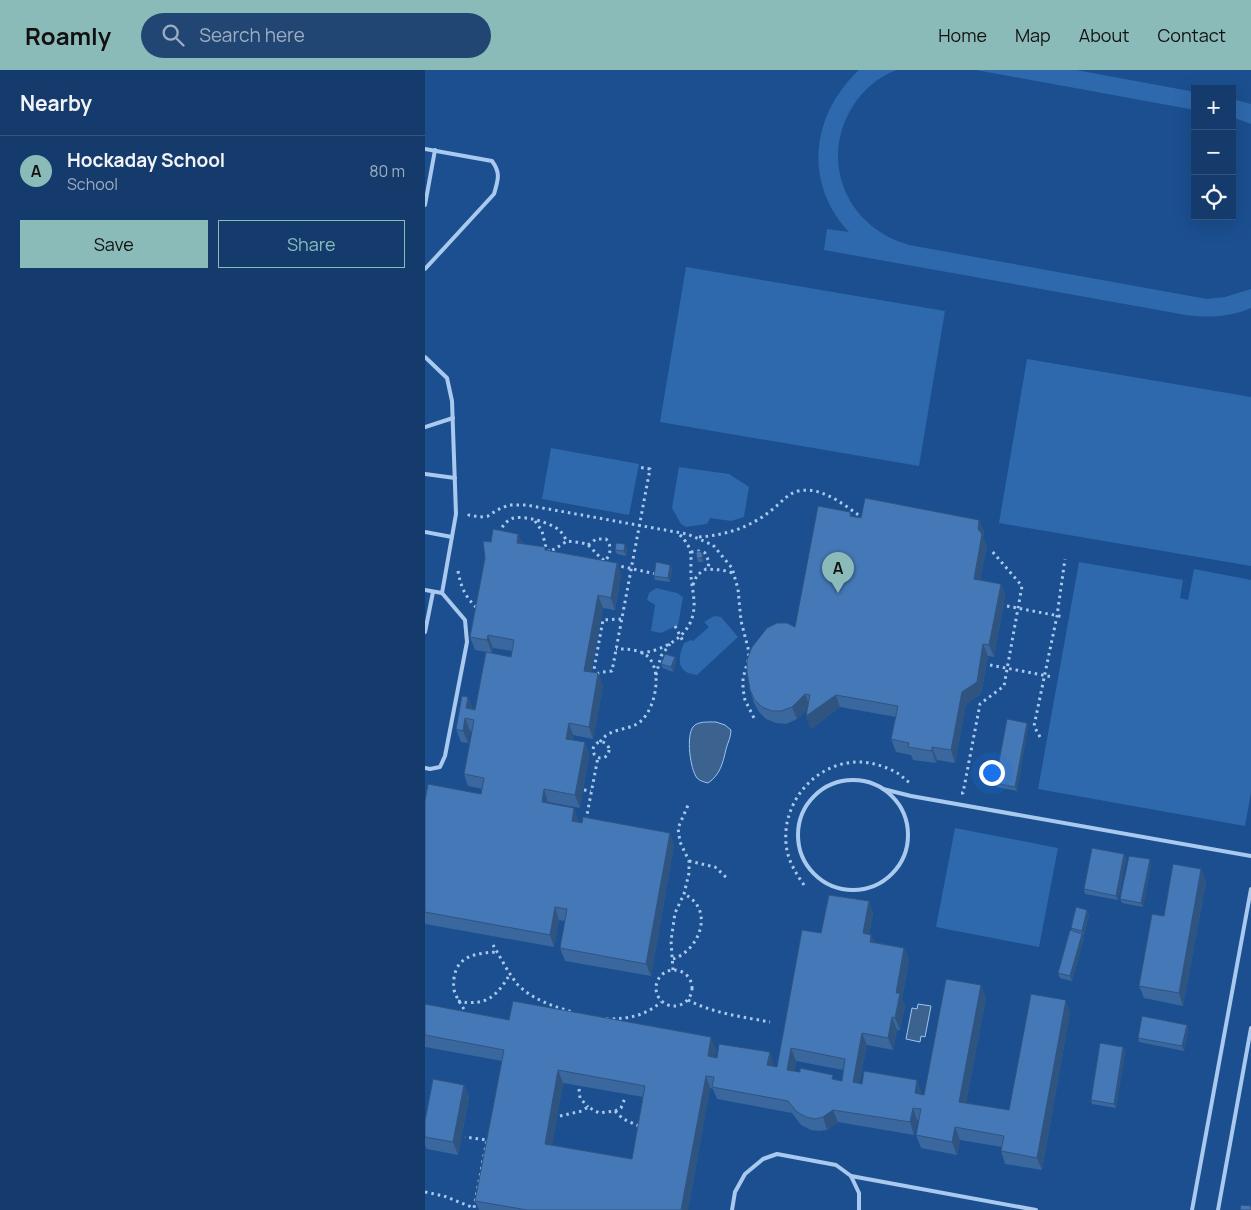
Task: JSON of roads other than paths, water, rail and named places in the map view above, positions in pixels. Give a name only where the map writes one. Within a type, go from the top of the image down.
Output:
[{"type":"lane","points":[[425,149],[492,160],[498,169],[498,180],[494,194],[425,269]]},
{"type":"lane","points":[[425,205],[435,150]]},
{"type":"lane","points":[[425,357],[447,378],[452,401],[456,514],[442,593]]},
{"type":"lane","points":[[425,427],[453,418]]},
{"type":"lane","points":[[425,474],[455,478]]},
{"type":"lane","points":[[425,532],[452,537]]},
{"type":"lane","points":[[425,590],[442,593],[465,620],[467,642],[445,756],[440,767],[425,768]]},
{"type":"lane","points":[[425,632],[433,592]]},
{"type":"lane","points":[[883,789],[895,800],[903,813],[907,829],[907,845],[902,860],[893,873],[880,883],[865,889],[853,890],[840,889],[828,885],[817,878],[803,858],[799,845],[800,820],[812,798],[822,790],[837,783],[852,780],[868,782],[883,789],[921,798],[1251,856]]},
{"type":"lane","points":[[1192,1210],[1251,889]]},
{"type":"lane","points":[[1218,1210],[1251,1028]]},
{"type":"lane","points":[[732,1210],[735,1192],[745,1174],[763,1159],[777,1154],[836,1165],[851,1176],[1036,1210]]},
{"type":"lane","points":[[851,1176],[859,1193],[859,1210]]},
{"type":"place","name":"Hockaday School","points":[[838,593]]}]
